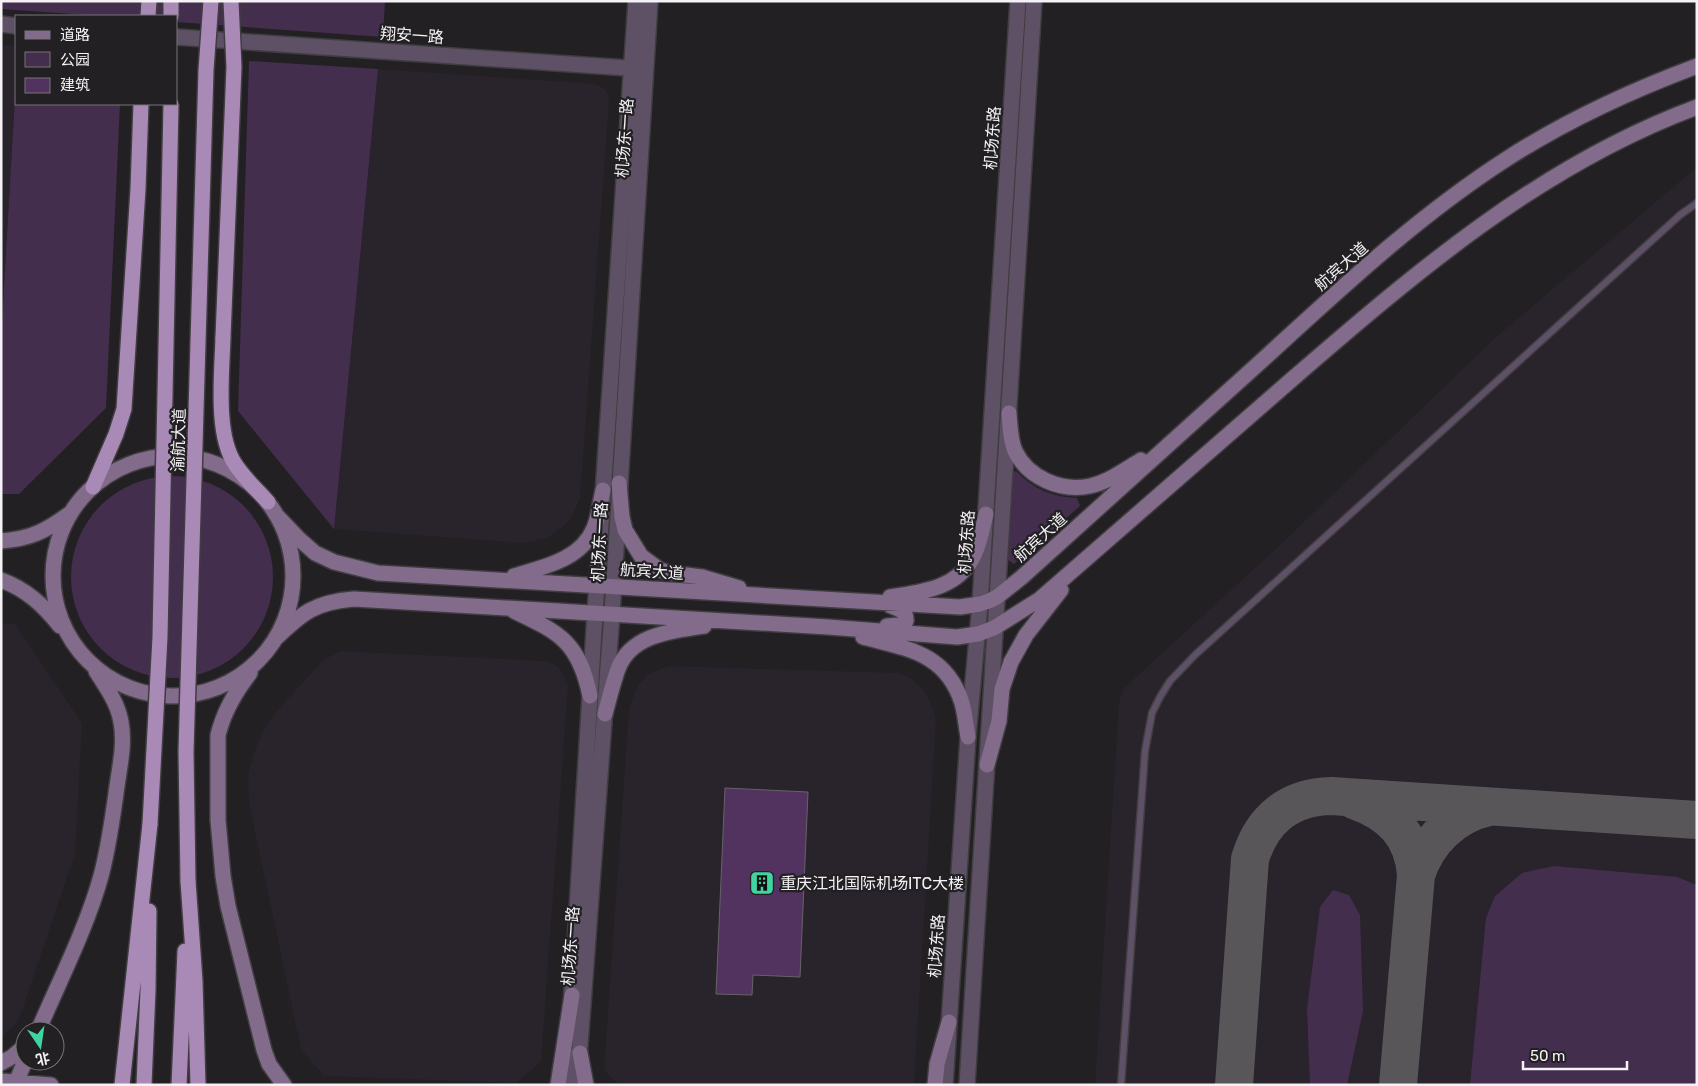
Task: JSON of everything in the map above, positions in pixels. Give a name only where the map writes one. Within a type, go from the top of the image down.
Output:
[{"type":"highway","points":[[148,15],[150,1]]},
{"type":"highway","points":[[171,1],[171,15]]},
{"type":"highway","name":"渝航大道","points":[[188,881],[187,732],[205,80],[212,1]]},
{"type":"highway","points":[[231,1],[234,67],[223,337],[222,416],[228,450],[235,464],[268,502]]},
{"type":"highway","points":[[93,487],[116,434],[124,409],[141,105]]},
{"type":"highway","name":"渝航大道","points":[[150,824],[160,637],[171,105]]},
{"type":"highway","points":[[122,1085],[150,824]]},
{"type":"highway","points":[[144,1085],[148,990],[150,824]]},
{"type":"highway","points":[[179,1085],[188,881]]},
{"type":"highway","points":[[188,881],[195,981],[198,1085]]},
{"type":"main road","name":"航宾大道","points":[[277,516],[315,553],[334,562],[378,573],[857,602],[960,607],[980,604],[997,597],[1022,577],[1367,266],[1473,182],[1552,131],[1602,105],[1697,66]]},
{"type":"main road","points":[[284,1085],[269,1064],[264,1050],[228,906],[219,845],[218,735],[222,719],[235,693],[276,639],[307,611],[336,601],[354,600],[828,627],[957,637],[978,634],[994,628],[1040,599],[1388,296],[1479,225],[1571,167],[1623,139],[1697,107]]},
{"type":"main road","points":[[1009,413],[1012,439],[1022,461],[1040,478],[1064,487],[1090,486],[1103,482],[1172,441]]},
{"type":"main road","points":[[1,540],[16,540],[35,535],[50,528],[72,512],[93,487],[110,474],[135,463],[149,459],[170,457],[191,458],[211,462],[231,471],[244,480],[268,502],[277,516],[290,546],[293,578],[288,611],[276,639]]},
{"type":"main road","points":[[619,483],[625,530],[641,556],[650,564],[670,573],[702,577],[765,596]]},
{"type":"main road","points":[[501,579],[551,565],[575,552],[595,527],[603,490]]},
{"type":"main road","points":[[69,636],[57,606],[53,574],[58,541],[72,512]]},
{"type":"main road","points":[[857,602],[926,591],[951,581],[963,572],[972,560],[977,550],[986,514]]},
{"type":"main road","points":[[986,765],[998,721],[1002,689],[1018,648],[1036,621],[1084,561]]},
{"type":"main road","points":[[1,580],[13,584],[30,595],[45,608],[69,636],[89,662],[116,704],[121,721],[121,758],[112,822],[101,876],[91,907],[42,1021]]},
{"type":"main road","points":[[828,627],[896,626],[904,624],[905,612],[884,603]]},
{"type":"main road","points":[[508,608],[552,630],[572,649],[580,660],[586,675],[590,696]]},
{"type":"main road","points":[[605,714],[618,668],[629,652],[642,642],[672,631],[737,622]]},
{"type":"main road","points":[[828,627],[917,651],[935,662],[952,681],[958,693],[968,738]]},
{"type":"main road","points":[[89,662],[115,681],[130,688],[159,695],[181,695],[203,692],[231,681],[244,673],[266,651]]},
{"type":"main road","points":[[558,1085],[572,995]]},
{"type":"main road","points":[[935,1085],[937,1064],[949,1022]]},
{"type":"main road","points":[[580,1053],[586,1085]]},
{"type":"main road","points":[[1,1063],[15,1054]]},
{"type":"main road","points":[[16,1083],[21,1071]]},
{"type":"main road","points":[[1,1081],[51,1085]]},
{"type":"street","name":"机场东一路","points":[[577,1085],[614,586],[639,69],[636,1]]},
{"type":"street","name":"机场东一路","points":[[566,1085],[603,490],[639,69],[650,1]]},
{"type":"street","name":"机场东路","points":[[945,1085],[968,738],[978,634],[1018,1]]},
{"type":"street","name":"机场东路","points":[[967,1085],[1034,1]]},
{"type":"street","points":[[1,24],[15,26]]},
{"type":"street","name":"翔安一路","points":[[178,37],[639,69]]},
{"type":"lane","points":[[1121,1085],[1145,751],[1152,713],[1170,681],[1195,655],[1673,222],[1697,203]]},
{"type":"shaded area","points":[[1,45],[15,46],[15,97],[1,339]]},
{"type":"shaded area","points":[[378,69],[596,84],[606,90],[608,95],[580,499],[572,517],[565,525],[547,538],[522,543],[334,529]]},
{"type":"shaded area","points":[[1697,167],[1697,1085],[1095,1085],[1119,703],[1123,689],[1280,545],[1496,337]]},
{"type":"shaded area","points":[[1,623],[15,624],[82,723],[75,854],[21,1014],[15,1021],[14,1026],[1,1038]]},
{"type":"shaded area","points":[[340,651],[545,661],[557,666],[564,675],[568,686],[541,1062],[516,1083],[324,1076],[301,1049],[249,803],[248,775],[255,750],[264,729],[276,712],[322,661]]},
{"type":"shaded area","points":[[671,666],[897,673],[909,677],[926,694],[936,721],[914,1085],[619,1085],[604,1070],[629,709],[638,685],[647,675]]},
{"type":"green space","points":[[1,1],[385,1],[383,37],[178,22],[178,15],[87,15],[1,9]]},
{"type":"green space","points":[[249,61],[378,69],[334,529],[238,411]]},
{"type":"green space","points":[[15,97],[15,105],[120,105],[106,408],[19,494],[1,494],[1,339]]},
{"type":"green space","points":[[1016,471],[1029,483],[1044,491],[1060,496],[1077,498],[1080,506],[1014,564],[1007,559],[1013,472]]},
{"type":"green space","points":[[162,476],[182,476],[211,483],[244,505],[266,538],[273,567],[273,587],[266,616],[244,649],[211,671],[182,678],[162,678],[133,671],[100,649],[78,616],[71,587],[71,567],[78,538],[100,505],[133,483]]},
{"type":"green space","points":[[1554,866],[1677,877],[1697,885],[1697,1085],[1470,1085],[1486,918],[1495,896],[1522,873]]},
{"type":"green space","points":[[1333,890],[1349,895],[1360,915],[1363,1011],[1347,1085],[1310,1085],[1307,1009],[1320,907]]},
{"type":"building","name":"重庆江北国际机场ITC大楼","points":[[725,788],[808,792],[800,977],[753,975],[752,995],[716,994]]},
{"type":"taxiway","points":[[1234,1085],[1250,859],[1262,832],[1279,813],[1290,806],[1316,797],[1331,796],[1697,820]]},
{"type":"taxiway","points":[[1354,800],[1379,812],[1398,827],[1405,837],[1414,861],[1416,875],[1398,1085]]},
{"type":"taxiway","points":[[1416,875],[1427,851],[1443,831],[1464,816],[1489,807]]},
{"type":"place","name":"重庆江北国际机场ITC大楼","points":[[762,883]]}]
